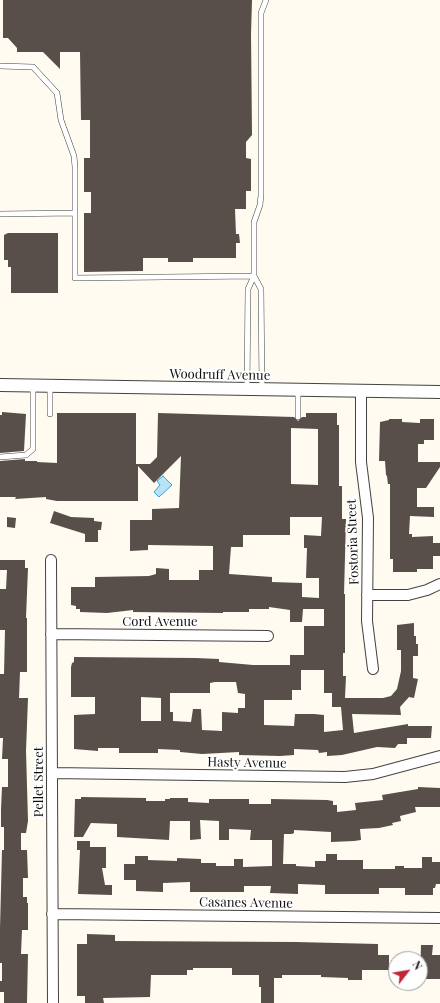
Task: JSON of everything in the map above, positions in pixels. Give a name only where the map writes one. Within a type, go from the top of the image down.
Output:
[{"type":"street","name":"Woodruff Avenue","points":[[0,386],[440,392]]},
{"type":"street","name":"Fostoria Street","points":[[361,390],[361,462],[368,518],[367,621],[373,669]]},
{"type":"street","name":"Pellet Street","points":[[51,560],[53,1003]]},
{"type":"street","points":[[368,595],[417,594],[440,584]]},
{"type":"street","name":"Cord Avenue","points":[[52,634],[268,636]]},
{"type":"street","name":"Hasty Avenue","points":[[52,774],[345,777],[373,774],[440,756]]},
{"type":"street","name":"Casanes Avenue","points":[[52,914],[440,918]]},
{"type":"lane","points":[[247,389],[248,289],[254,276],[254,222],[260,205],[261,195],[261,13],[266,0]]},
{"type":"lane","points":[[0,66],[33,67],[57,93],[61,120],[74,156],[75,278],[254,276]]},
{"type":"lane","points":[[0,214],[75,214]]},
{"type":"lane","points":[[254,276],[261,289],[262,390]]},
{"type":"lane","points":[[0,457],[26,456],[33,449],[33,386]]},
{"type":"lane","points":[[50,386],[50,414]]},
{"type":"lane","points":[[298,390],[298,417]]},
{"type":"water","points":[[163,476],[172,485],[159,497],[154,492],[160,485],[157,481]]},
{"type":"building","points":[[3,0],[252,0],[252,135],[246,142],[246,158],[251,159],[251,191],[246,191],[246,209],[235,209],[236,234],[239,234],[240,243],[236,243],[236,258],[193,258],[193,262],[168,262],[168,258],[143,258],[143,271],[84,272],[84,213],[91,213],[91,192],[84,192],[84,158],[90,158],[90,120],[81,120],[80,52],[60,52],[60,69],[43,52],[17,52],[17,48],[8,38],[3,38]]},
{"type":"building","points":[[8,233],[58,233],[58,293],[11,293],[11,267],[8,267],[8,260],[4,260],[4,235]]},
{"type":"building","points":[[2,412],[26,414],[24,451],[0,453],[0,415],[2,415]]},
{"type":"building","points":[[57,413],[136,413],[136,464],[150,464],[157,457],[158,413],[294,417],[298,421],[302,417],[306,417],[306,413],[337,413],[337,425],[339,425],[339,486],[342,486],[342,519],[346,519],[344,594],[345,653],[343,653],[343,676],[346,676],[345,698],[383,698],[391,696],[397,689],[401,671],[401,650],[397,650],[397,625],[414,623],[414,636],[416,636],[416,644],[418,644],[418,656],[413,656],[413,678],[418,679],[414,698],[409,697],[400,707],[401,715],[352,714],[354,733],[408,724],[408,726],[432,726],[431,738],[407,738],[407,744],[398,744],[395,748],[377,747],[342,755],[327,756],[327,752],[319,753],[318,750],[294,749],[294,755],[280,756],[239,755],[239,752],[202,754],[180,752],[180,750],[158,749],[158,753],[119,753],[119,748],[98,748],[98,751],[74,749],[74,715],[95,714],[95,697],[71,697],[71,667],[72,663],[74,662],[74,657],[196,658],[219,659],[219,662],[253,665],[290,665],[290,655],[304,655],[304,626],[324,626],[324,609],[303,609],[302,622],[290,622],[290,610],[269,607],[269,609],[249,609],[249,612],[223,613],[133,612],[133,610],[107,613],[80,612],[80,609],[76,609],[76,606],[71,605],[71,587],[95,587],[95,577],[149,576],[156,574],[156,568],[169,569],[169,580],[199,580],[199,570],[213,570],[213,546],[148,545],[148,550],[130,551],[130,520],[152,520],[152,509],[179,508],[181,456],[154,483],[138,466],[138,501],[57,501],[46,499],[46,497],[15,499],[16,497],[0,497],[0,461],[25,459],[25,461],[57,463]],"holes":[[[291,428],[318,429],[318,485],[291,484]],[[290,517],[322,517],[321,536],[304,535],[304,548],[307,548],[306,578],[319,578],[319,598],[302,597],[302,583],[272,582],[272,577],[229,574],[231,547],[243,547],[243,535],[290,535]],[[301,670],[324,670],[324,693],[332,693],[332,707],[341,707],[343,730],[324,732],[324,715],[314,714],[295,714],[294,726],[264,725],[264,700],[292,700],[292,690],[301,690]],[[236,682],[238,693],[245,694],[245,708],[238,708],[238,713],[222,712],[222,731],[202,730],[201,709],[193,709],[191,722],[173,721],[173,712],[170,712],[170,693],[210,693],[210,683]],[[141,697],[161,698],[161,721],[141,721]]]},
{"type":"building","points":[[389,419],[402,419],[402,422],[420,423],[420,419],[434,419],[434,440],[424,440],[424,444],[418,444],[418,462],[440,462],[440,467],[426,488],[417,488],[417,507],[434,507],[434,517],[410,516],[409,534],[412,534],[412,537],[433,536],[433,543],[440,543],[440,556],[433,556],[433,569],[417,569],[417,572],[393,572],[393,559],[390,559],[390,484],[388,484],[386,475],[385,461],[379,461],[380,422]]},
{"type":"building","points":[[54,511],[71,517],[94,518],[94,521],[102,522],[101,530],[98,530],[98,542],[85,542],[85,534],[50,523]]},
{"type":"building","points":[[7,517],[16,518],[15,528],[7,527]]},
{"type":"building","points":[[0,560],[25,560],[25,568],[28,568],[26,618],[27,672],[20,672],[19,698],[28,698],[26,751],[28,821],[26,833],[21,833],[21,850],[27,850],[28,878],[23,878],[23,897],[27,897],[28,903],[28,930],[22,930],[21,954],[28,954],[27,1003],[4,1003],[4,992],[0,992],[0,981],[2,981],[2,963],[0,963],[0,928],[2,850],[4,850],[4,827],[1,827],[1,809],[2,787],[8,787],[8,759],[2,759],[3,738],[0,738],[0,674],[4,674],[5,630],[0,630],[0,589],[6,589],[7,570],[0,570]]},
{"type":"building","points":[[418,787],[440,788],[440,807],[415,807],[416,812],[400,816],[401,821],[392,823],[393,825],[379,828],[360,829],[361,840],[331,842],[331,832],[294,830],[294,833],[292,834],[284,834],[283,864],[296,864],[296,866],[315,867],[315,861],[326,861],[326,854],[337,854],[337,860],[363,860],[363,869],[395,869],[395,866],[404,866],[404,868],[422,868],[422,857],[432,857],[432,862],[440,862],[440,884],[436,884],[435,888],[433,888],[433,895],[405,895],[405,888],[379,888],[379,894],[325,894],[325,885],[298,884],[298,894],[270,893],[271,886],[244,886],[244,892],[190,892],[190,882],[163,883],[163,892],[136,891],[136,880],[124,880],[124,864],[135,864],[135,856],[148,856],[148,860],[177,861],[177,858],[201,859],[201,863],[216,863],[216,866],[234,866],[234,859],[243,859],[243,867],[272,866],[272,840],[250,840],[251,830],[229,829],[229,840],[219,840],[219,821],[200,820],[201,839],[190,840],[190,821],[170,821],[169,840],[117,837],[117,824],[91,823],[83,837],[74,837],[75,799],[81,799],[81,797],[146,798],[146,801],[165,801],[165,799],[170,798],[188,798],[188,802],[209,803],[209,799],[249,799],[249,804],[271,804],[271,799],[327,800],[333,801],[333,805],[337,805],[337,812],[356,810],[355,803],[383,800],[382,795],[418,789]]},
{"type":"building","points":[[77,841],[90,841],[90,847],[106,847],[106,868],[102,868],[105,885],[112,885],[112,895],[78,894],[80,850],[77,850]]},
{"type":"building","points":[[87,934],[115,935],[115,941],[378,944],[378,955],[388,955],[388,970],[362,970],[362,980],[321,977],[321,975],[282,975],[282,978],[274,978],[274,1003],[261,1003],[259,975],[232,975],[232,968],[193,968],[193,970],[187,970],[187,975],[151,975],[150,997],[103,998],[104,1003],[85,1003],[85,996],[77,996],[77,944],[87,944]]},
{"type":"building","points":[[421,945],[433,945],[432,955],[440,955],[440,979],[428,979],[428,951],[421,951]]}]
